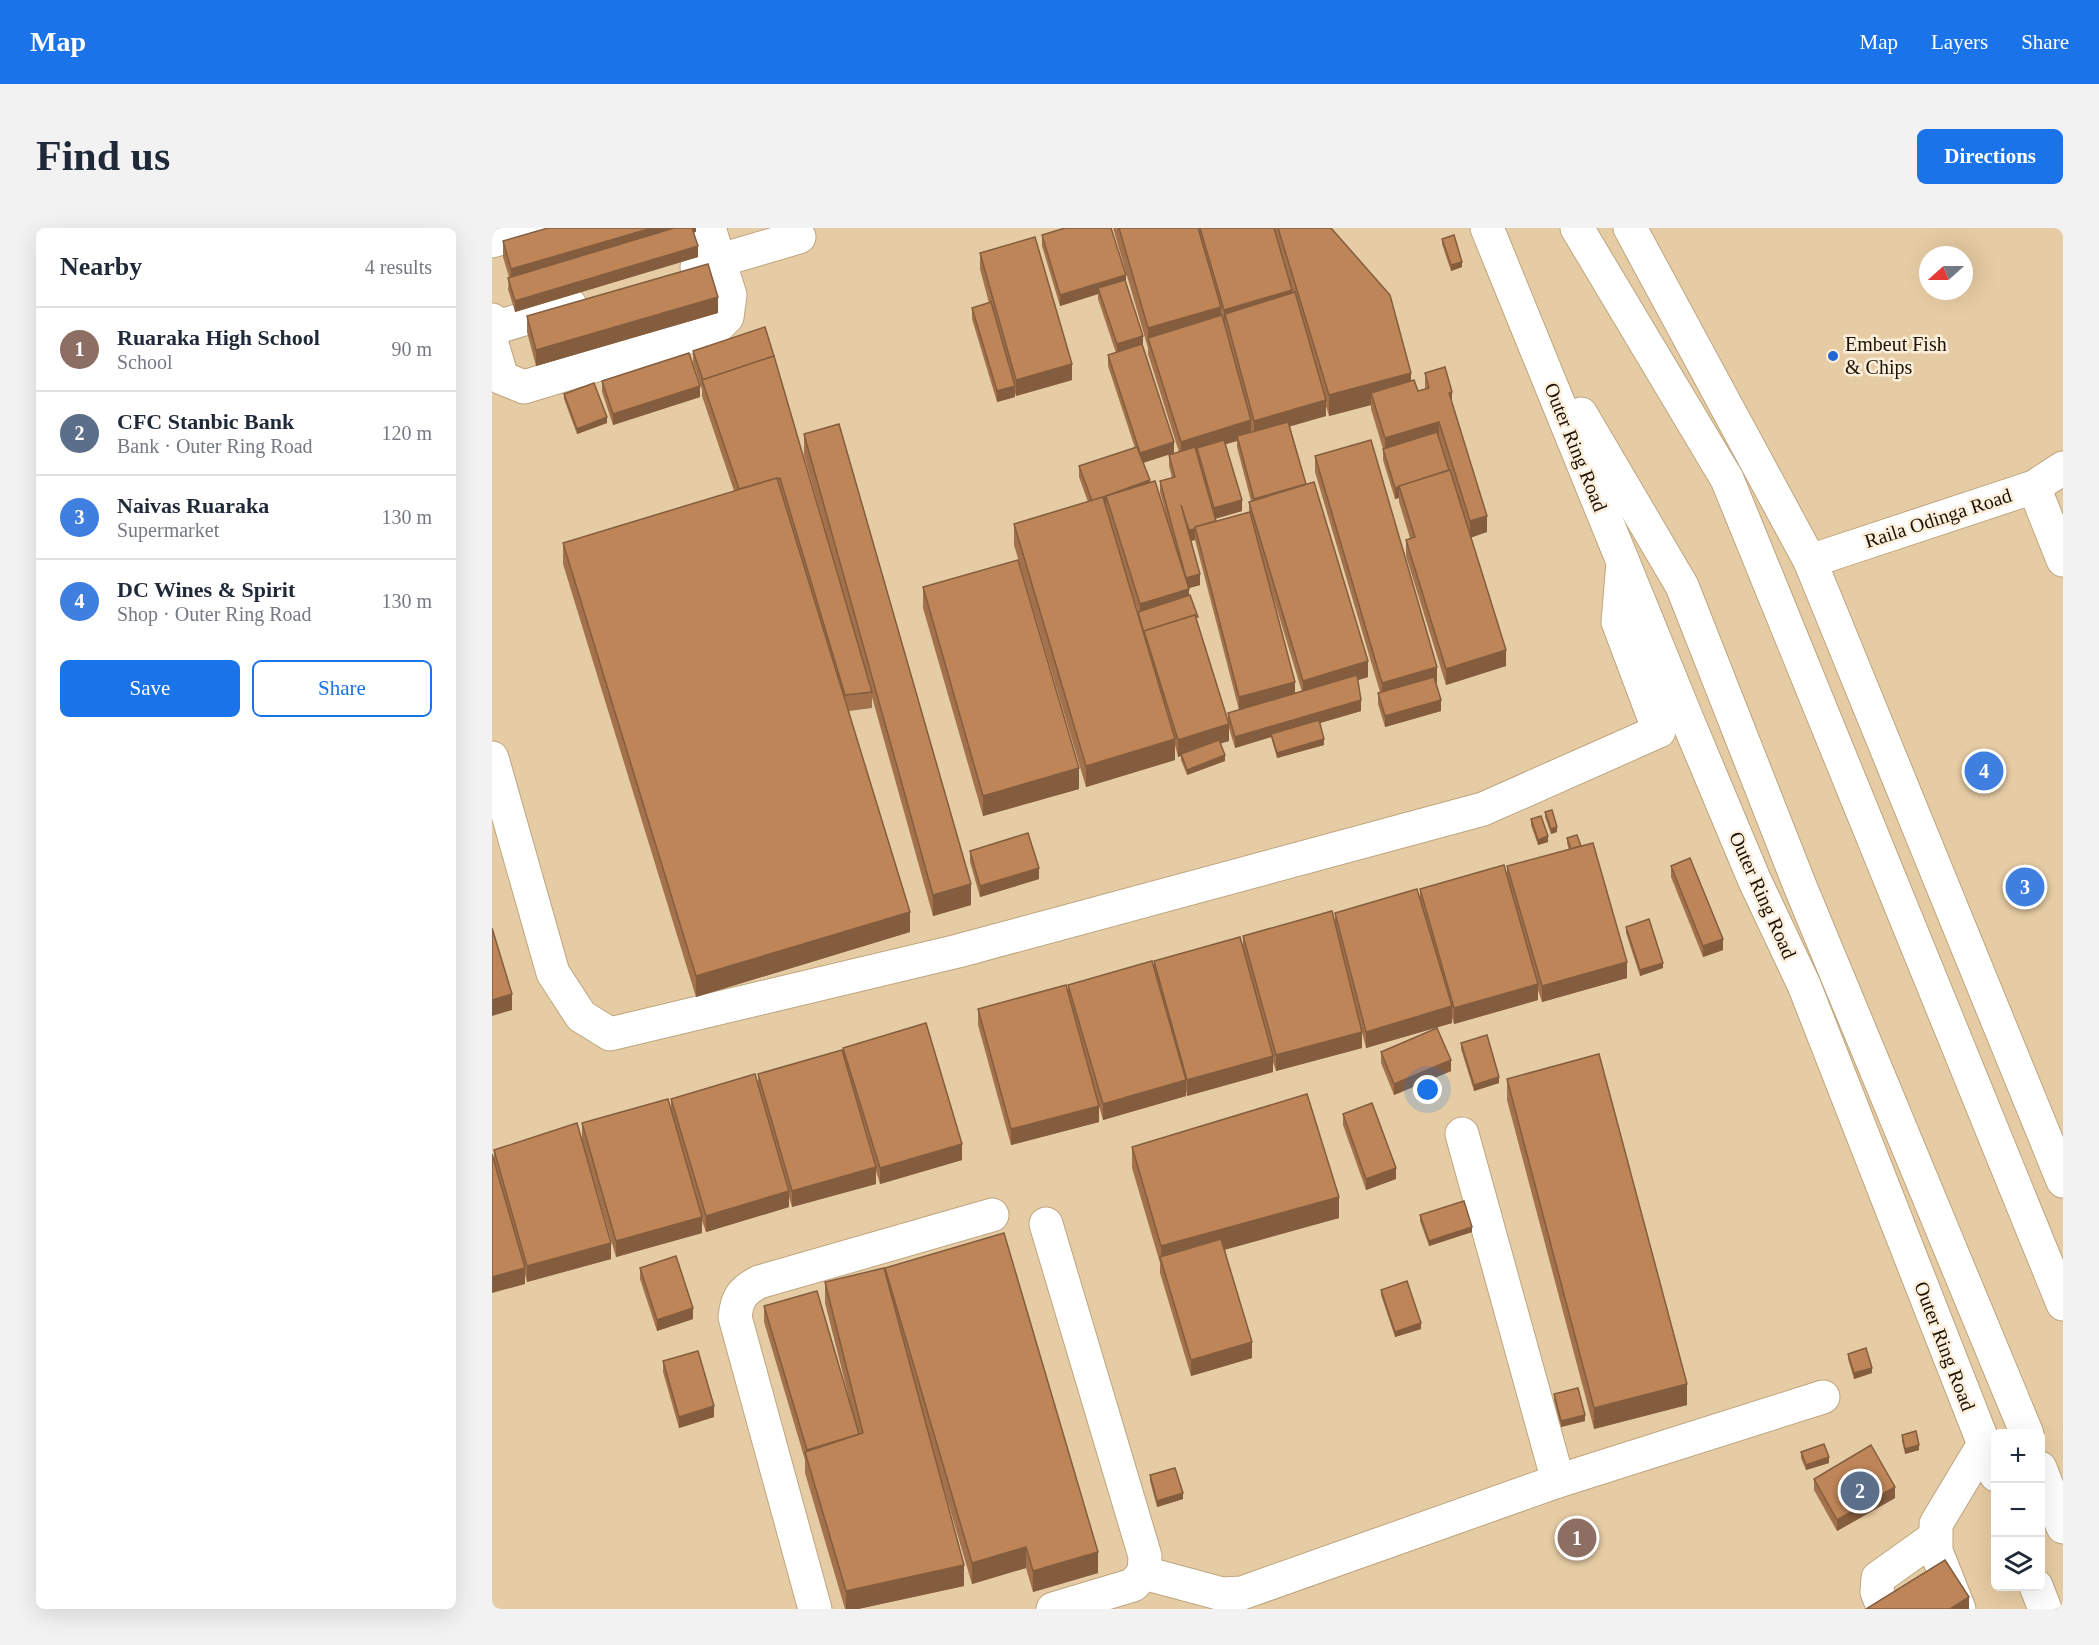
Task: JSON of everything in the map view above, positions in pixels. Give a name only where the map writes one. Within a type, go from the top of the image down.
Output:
[{"type":"main road","points":[[492,241],[536,228]]},
{"type":"main road","points":[[604,295],[494,332],[502,378],[524,387],[715,329],[727,316],[730,295],[709,228]]},
{"type":"main road","name":"Outer Ring Road","points":[[1469,228],[1682,586],[1800,886],[2025,1429]]},
{"type":"main road","name":"Outer Ring Road","points":[[1487,228],[1754,879],[1804,985],[1991,1464]]},
{"type":"main road","points":[[1577,228],[1727,479],[2063,1304]]},
{"type":"main road","points":[[1630,228],[1810,561],[2063,1181]]},
{"type":"main road","points":[[673,275],[799,237]]},
{"type":"main road","name":"Raila Odinga Road","points":[[1810,561],[2034,487],[2063,468]]},
{"type":"main road","points":[[2034,487],[2063,560]]},
{"type":"main road","points":[[492,758],[553,973],[581,1016],[610,1034],[958,951],[1483,809],[1659,731],[1618,622],[1623,562]]},
{"type":"main road","points":[[1462,1134],[1558,1480]]},
{"type":"main road","points":[[815,1609],[735,1317],[736,1302],[742,1291],[759,1282],[992,1215]]},
{"type":"main road","points":[[1047,1224],[1145,1556],[1144,1573],[1133,1585],[1053,1609]]},
{"type":"main road","points":[[1144,1573],[1222,1594],[1242,1593],[1558,1480],[1823,1397]]},
{"type":"main road","points":[[1959,1609],[1936,1551],[1934,1538],[1936,1524],[1984,1444]]},
{"type":"main road","points":[[2045,1481],[2063,1527]]},
{"type":"main road","points":[[1884,1609],[1877,1592],[1878,1578],[1934,1538]]},
{"type":"main road","points":[[2038,1591],[2045,1609]]},
{"type":"building","points":[[548,228],[652,228],[511,269],[503,241]]},
{"type":"building","points":[[674,228],[692,228],[698,246],[515,301],[508,278]]},
{"type":"building","points":[[1065,228],[1111,228],[1126,275],[1060,295],[1042,235]]},
{"type":"building","points":[[1119,228],[1198,228],[1221,307],[1148,328]]},
{"type":"building","points":[[1200,228],[1274,228],[1292,290],[1224,310]]},
{"type":"building","points":[[1278,228],[1331,228],[1390,295],[1411,373],[1329,395]]},
{"type":"building","points":[[1454,235],[1462,262],[1451,265],[1442,239]]},
{"type":"building","points":[[1035,237],[1072,364],[1016,380],[980,253]]},
{"type":"building","points":[[708,264],[718,297],[536,350],[527,316]]},
{"type":"building","points":[[1125,280],[1143,336],[1117,344],[1098,288]]},
{"type":"building","points":[[1295,292],[1326,400],[1254,421],[1225,314]]},
{"type":"building","points":[[991,302],[1015,386],[997,391],[972,308]]},
{"type":"building","points":[[1222,315],[1251,420],[1181,442],[1148,338]]},
{"type":"building","points":[[765,327],[774,356],[703,380],[693,351]]},
{"type":"building","points":[[1142,344],[1174,442],[1140,453],[1108,355]]},
{"type":"building","points":[[689,353],[700,386],[613,414],[602,381]]},
{"type":"building","points":[[774,356],[872,692],[845,695],[780,478],[739,489],[702,380]]},
{"type":"building","points":[[1445,367],[1452,392],[1449,393],[1487,516],[1470,521],[1439,422],[1385,438],[1371,393],[1414,380],[1418,391],[1429,388],[1425,373]]},
{"type":"building","points":[[594,383],[607,417],[577,429],[564,394]]},
{"type":"building","points":[[1288,422],[1306,484],[1254,499],[1237,436]]},
{"type":"building","points":[[839,424],[971,884],[933,895],[804,434]]},
{"type":"building","points":[[1437,432],[1449,470],[1395,488],[1383,449]]},
{"type":"building","points":[[1224,440],[1242,500],[1214,508],[1197,448]]},
{"type":"building","points":[[1371,440],[1437,667],[1382,683],[1315,456]]},
{"type":"building","points":[[1137,447],[1150,480],[1092,501],[1079,466]]},
{"type":"building","points":[[1195,447],[1216,521],[1189,530],[1181,505],[1200,574],[1186,578],[1160,481],[1175,477],[1169,455]]},
{"type":"building","points":[[1450,470],[1506,650],[1446,669],[1406,540],[1415,537],[1399,486]]},
{"type":"building","points":[[777,478],[910,912],[696,976],[563,543]]},
{"type":"building","points":[[1155,481],[1189,589],[1140,604],[1106,496]]},
{"type":"building","points":[[1314,482],[1368,661],[1303,681],[1249,502]]},
{"type":"building","points":[[1103,497],[1175,739],[1086,766],[1014,524]]},
{"type":"building","points":[[1250,512],[1295,682],[1239,697],[1195,527]]},
{"type":"building","points":[[1018,560],[1079,768],[983,796],[923,587]]},
{"type":"building","points":[[1190,595],[1198,617],[1195,615],[1144,631],[1144,633],[1138,612]]},
{"type":"building","points":[[1195,615],[1229,724],[1178,740],[1144,631]]},
{"type":"building","points":[[1357,675],[1361,700],[1235,737],[1228,713]]},
{"type":"building","points":[[1434,677],[1441,700],[1385,716],[1378,693]]},
{"type":"building","points":[[1319,720],[1324,739],[1277,753],[1271,734]]},
{"type":"building","points":[[1219,740],[1225,755],[1187,770],[1181,754]]},
{"type":"building","points":[[1552,810],[1557,827],[1551,829],[1545,812]]},
{"type":"building","points":[[1541,816],[1548,836],[1538,840],[1531,819]]},
{"type":"building","points":[[1028,833],[1039,868],[980,886],[970,851]]},
{"type":"building","points":[[1577,835],[1581,846],[1571,849],[1567,838]]},
{"type":"building","points":[[1593,843],[1627,962],[1542,986],[1507,866]]},
{"type":"building","points":[[1690,858],[1723,939],[1703,946],[1671,866]]},
{"type":"building","points":[[1504,865],[1538,984],[1454,1008],[1420,889]]},
{"type":"building","points":[[1417,889],[1452,1006],[1366,1032],[1335,913]]},
{"type":"building","points":[[1332,911],[1362,1032],[1276,1055],[1243,936]]},
{"type":"building","points":[[1649,919],[1663,963],[1640,970],[1626,927]]},
{"type":"building","points":[[492,928],[512,994],[492,1000]]},
{"type":"building","points":[[1240,937],[1273,1056],[1187,1080],[1154,961]]},
{"type":"building","points":[[1152,961],[1186,1080],[1103,1104],[1068,985]]},
{"type":"building","points":[[1066,985],[1099,1106],[1011,1129],[978,1009]]},
{"type":"building","points":[[926,1023],[962,1144],[880,1168],[843,1048]]},
{"type":"building","points":[[1437,1028],[1451,1060],[1394,1084],[1381,1052]]},
{"type":"building","points":[[1487,1035],[1499,1077],[1474,1085],[1461,1043]]},
{"type":"building","points":[[842,1050],[876,1167],[792,1191],[758,1074]]},
{"type":"building","points":[[1599,1054],[1687,1384],[1594,1408],[1507,1079]]},
{"type":"building","points":[[755,1074],[789,1191],[706,1216],[671,1099]]},
{"type":"building","points":[[1307,1094],[1339,1197],[1161,1246],[1132,1147]]},
{"type":"building","points":[[668,1099],[702,1217],[616,1241],[582,1123]]},
{"type":"building","points":[[1372,1103],[1396,1168],[1366,1179],[1343,1114]]},
{"type":"building","points":[[577,1123],[611,1243],[527,1266],[494,1150]]},
{"type":"building","points":[[492,1154],[525,1268],[492,1277]]},
{"type":"building","points":[[1464,1201],[1472,1227],[1429,1241],[1420,1215]]},
{"type":"building","points":[[1004,1233],[1098,1552],[1033,1571],[1026,1547],[972,1563],[885,1268]]},
{"type":"building","points":[[1221,1239],[1252,1342],[1191,1360],[1160,1257]]},
{"type":"building","points":[[676,1256],[693,1308],[657,1320],[640,1268]]},
{"type":"building","points":[[884,1268],[964,1565],[846,1591],[805,1452],[863,1433],[825,1282]]},
{"type":"building","points":[[1407,1281],[1421,1323],[1395,1332],[1381,1290]]},
{"type":"building","points":[[817,1291],[859,1434],[807,1450],[764,1306]]},
{"type":"building","points":[[1866,1348],[1872,1368],[1854,1373],[1848,1354]]},
{"type":"building","points":[[698,1351],[714,1406],[679,1417],[663,1361]]},
{"type":"building","points":[[1578,1388],[1585,1415],[1561,1421],[1554,1394]]},
{"type":"building","points":[[1916,1431],[1919,1445],[1905,1449],[1902,1435]]},
{"type":"building","points":[[1824,1444],[1829,1457],[1806,1465],[1801,1452]]},
{"type":"building","points":[[1871,1445],[1895,1487],[1837,1520],[1814,1479]]},
{"type":"building","points":[[1175,1468],[1183,1493],[1157,1501],[1150,1475]]},
{"type":"building","points":[[1945,1560],[1969,1597],[1950,1609],[1866,1609]]},
{"type":"place","name":"Embeut Fish & Chips","points":[[1833,356]]},
{"type":"place","name":"DC Wines & Spirit","points":[[1984,771]]},
{"type":"place","name":"Naivas Ruaraka","points":[[2025,887]]},
{"type":"place","name":"CFC Stanbic Bank","points":[[1860,1491]]},
{"type":"place","name":"Ruaraka High School","points":[[1577,1538]]}]
